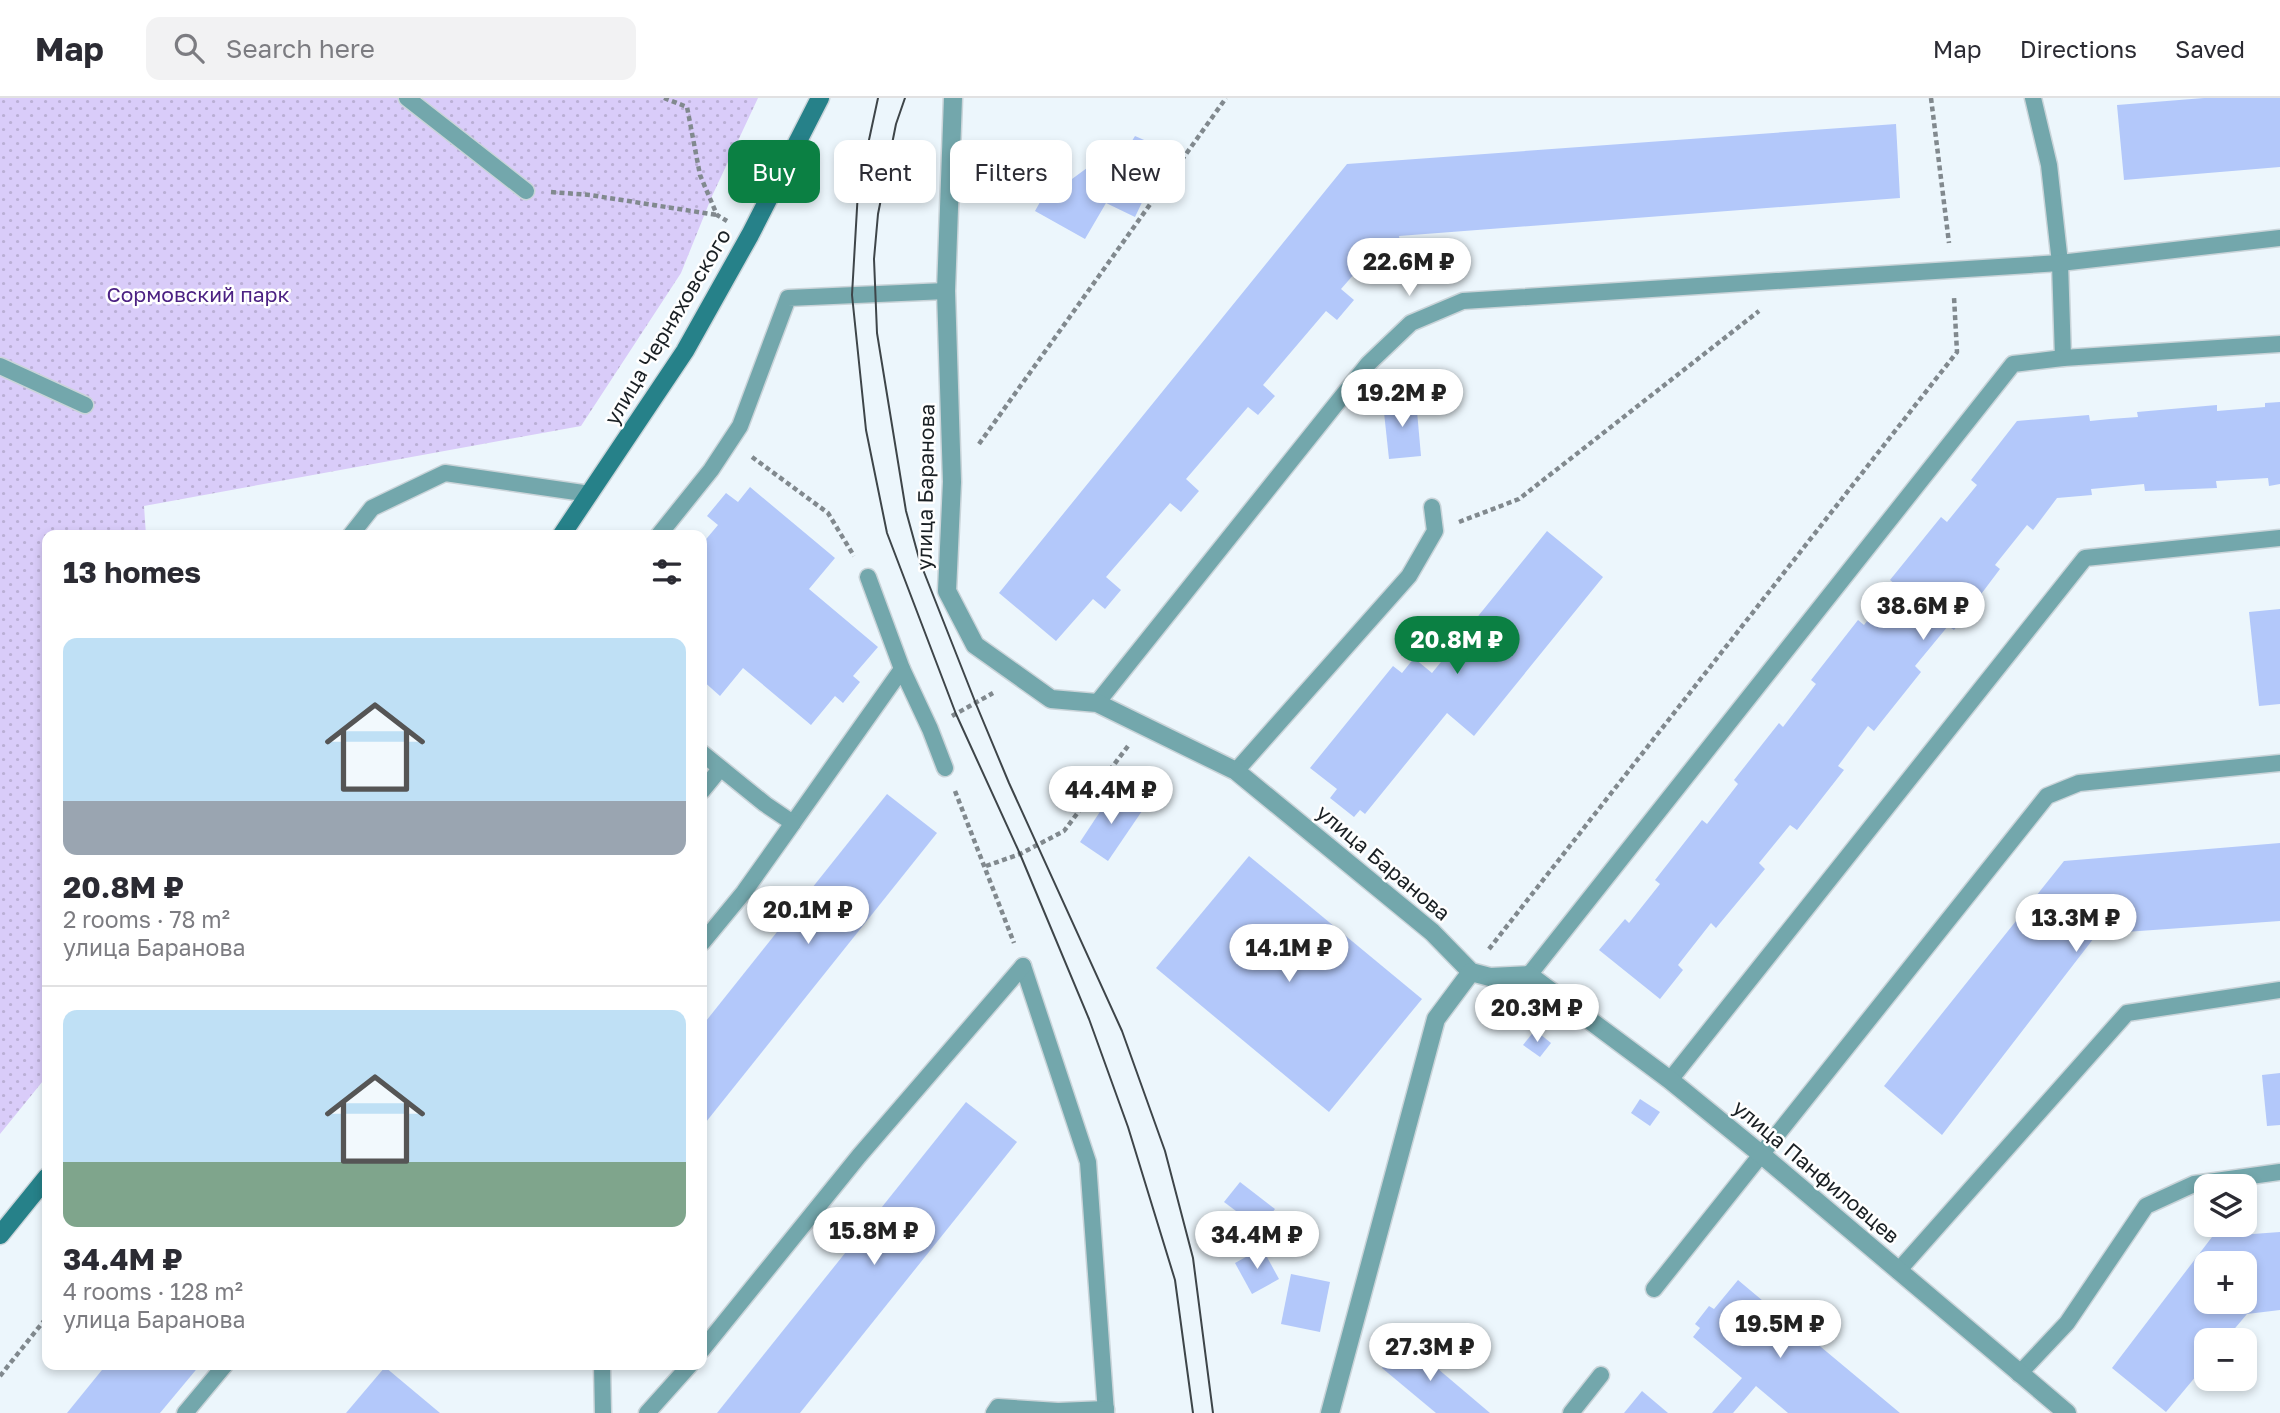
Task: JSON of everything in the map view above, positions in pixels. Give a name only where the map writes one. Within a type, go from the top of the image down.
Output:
[{"type":"main road","name":"улица Черняховского","points":[[565,530],[685,351],[750,235],[820,98]]},
{"type":"main road","points":[[0,1235],[42,1183]]},
{"type":"street","name":"улица Баранова","points":[[953,98],[946,291],[952,482],[947,591],[975,645],[1051,699],[1097,703],[1236,771],[1432,933],[1471,972]]},
{"type":"street","points":[[1331,1413],[1437,1019],[1471,972],[1490,977],[1529,975]]},
{"type":"street","name":"улица Панфиловцев","points":[[1529,975],[1670,1080],[2067,1413]]},
{"type":"lane","points":[[407,98],[526,191]]},
{"type":"lane","points":[[2033,98],[2049,165],[2060,263],[2063,358]]},
{"type":"lane","points":[[1097,703],[1368,364],[1410,323],[1463,301],[2060,263],[2280,238]]},
{"type":"lane","points":[[663,530],[712,470],[740,426],[788,298],[946,291]]},
{"type":"lane","points":[[1529,975],[2012,364],[2063,358],[2280,344]]},
{"type":"lane","points":[[0,366],[85,405]]},
{"type":"lane","points":[[355,530],[372,508],[445,474],[590,494]]},
{"type":"lane","points":[[1236,771],[1409,576],[1435,531],[1432,507]]},
{"type":"lane","points":[[1670,1080],[2085,558],[2280,538]]},
{"type":"lane","points":[[868,578],[902,669],[945,768]]},
{"type":"lane","points":[[707,937],[744,892],[902,669]]},
{"type":"lane","points":[[707,757],[793,823]]},
{"type":"lane","points":[[1654,1289],[2047,796],[2079,783],[2280,763]]},
{"type":"lane","points":[[707,785],[720,769]]},
{"type":"lane","points":[[707,1344],[859,1156],[1023,966]]},
{"type":"lane","points":[[994,1413],[998,1408],[1106,1411],[1088,1162],[1023,966]]},
{"type":"lane","points":[[1898,1271],[2127,1013],[2280,990]]},
{"type":"lane","points":[[2018,1374],[2067,1323],[2146,1206],[2194,1184],[2280,1172]]},
{"type":"lane","points":[[185,1413],[221,1370]]},
{"type":"lane","points":[[602,1370],[603,1413]]},
{"type":"lane","points":[[647,1413],[686,1370]]},
{"type":"lane","points":[[1571,1413],[1601,1375]]},
{"type":"path","points":[[664,98],[687,107],[700,175],[717,215]]},
{"type":"path","points":[[952,482],[1227,98]]},
{"type":"path","points":[[1471,972],[1957,352],[1952,270],[1931,98]]},
{"type":"path","points":[[526,191],[590,195],[717,215],[750,235]]},
{"type":"path","points":[[1435,531],[1519,499],[1798,280]]},
{"type":"path","points":[[730,441],[828,513],[868,578]]},
{"type":"path","points":[[930,729],[1020,677]]},
{"type":"path","points":[[986,866],[1020,854],[1064,831],[1143,726]]},
{"type":"path","points":[[945,768],[986,866],[1023,966]]},
{"type":"path","points":[[0,1376],[42,1323]]},
{"type":"green space","name":"Сормовский парк","points":[[0,98],[758,98],[738,140],[728,140],[728,162],[681,273],[581,426],[144,506],[146,530],[42,530],[42,1082],[0,1134]]},
{"type":"building","points":[[2204,98],[2280,98],[2280,167],[2124,180],[2117,105]]},
{"type":"building","points":[[1896,124],[1900,198],[1399,236],[1401,247],[1380,256],[1376,249],[1341,289],[1354,300],[1337,320],[1326,311],[1263,385],[1275,396],[1258,415],[1248,407],[1186,479],[1199,491],[1181,512],[1170,503],[1106,577],[1121,590],[1105,609],[1093,599],[1056,641],[999,593],[1347,164]]},
{"type":"building","points":[[1086,169],[1086,203],[1106,203],[1085,239],[1035,211],[1040,203],[1072,203],[1072,179]]},
{"type":"building","points":[[1106,203],[1142,203],[1135,217]]},
{"type":"building","points":[[1416,400],[1421,456],[1389,459],[1383,403]]},
{"type":"building","points":[[2280,402],[2280,484],[2269,486],[2268,478],[2216,481],[2217,488],[2145,491],[2144,484],[2091,489],[2092,495],[2057,498],[2033,530],[2027,525],[1995,565],[2000,569],[1954,630],[1948,626],[1915,666],[1921,672],[1874,731],[1868,726],[1838,766],[1844,770],[1797,830],[1790,825],[1759,863],[1765,869],[1716,928],[1711,923],[1678,965],[1683,970],[1660,999],[1599,950],[1625,919],[1629,923],[1660,884],[1655,880],[1702,820],[1707,824],[1738,784],[1734,780],[1779,723],[1783,727],[1816,684],[1811,680],[1858,620],[1864,625],[1895,584],[1890,580],[1941,517],[1947,522],[1977,485],[1971,480],[2017,421],[2089,415],[2090,421],[2138,417],[2137,412],[2217,405],[2217,411],[2265,407],[2265,403]]},
{"type":"building","points":[[750,487],[835,558],[809,589],[878,647],[853,676],[860,682],[843,703],[835,696],[811,725],[743,668],[720,696],[707,684],[707,538],[718,525],[707,516],[726,493],[738,502]]},
{"type":"building","points":[[1547,531],[1603,577],[1474,736],[1447,713],[1365,814],[1360,810],[1354,817],[1330,798],[1337,789],[1310,768],[1393,666],[1402,673],[1414,658],[1432,673]]},
{"type":"building","points":[[2280,609],[2280,704],[2259,706],[2249,612]]},
{"type":"building","points":[[1113,792],[1142,811],[1108,861],[1080,842]]},
{"type":"building","points":[[887,794],[937,833],[707,1121],[707,1020]]},
{"type":"building","points":[[2280,843],[2280,921],[2097,934],[1942,1135],[1884,1086],[2064,861]]},
{"type":"building","points":[[1249,856],[1422,999],[1329,1112],[1156,968]]},
{"type":"building","points":[[1535,1030],[1551,1043],[1540,1057],[1523,1045]]},
{"type":"building","points":[[2280,1073],[2280,1125],[2267,1126],[2262,1075]]},
{"type":"building","points":[[1640,1099],[1660,1112],[1650,1126],[1631,1113]]},
{"type":"building","points":[[966,1102],[1017,1142],[800,1413],[717,1413]]},
{"type":"building","points":[[1240,1182],[1275,1209],[1260,1229],[1224,1202]]},
{"type":"building","points":[[2280,1232],[2280,1310],[2257,1313],[2257,1251],[2201,1251],[2212,1237],[2257,1237],[2257,1234]]},
{"type":"building","points":[[1262,1248],[1279,1279],[1252,1294],[1235,1263]]},
{"type":"building","points":[[2194,1261],[2194,1314],[2247,1314],[2235,1328],[2194,1328],[2194,1379],[2166,1412],[2112,1368]]},
{"type":"building","points":[[1291,1274],[1330,1282],[1320,1332],[1281,1324]]},
{"type":"building","points":[[1738,1280],[1787,1321],[1793,1315],[1812,1332],[1809,1337],[1900,1413],[1788,1413],[1756,1386],[1733,1413],[1712,1413],[1742,1378],[1693,1337],[1700,1328],[1695,1324],[1709,1306],[1714,1309]]},
{"type":"building","points":[[1405,1341],[1490,1413],[1436,1413],[1382,1368]]},
{"type":"building","points":[[102,1370],[196,1370],[160,1413],[67,1413]]},
{"type":"building","points":[[382,1370],[389,1370],[440,1413],[346,1413]]},
{"type":"building","points":[[1642,1391],[1668,1413],[1624,1413]]},
{"type":"tram line","points":[[878,98],[858,191],[852,295],[866,430],[887,533],[956,714],[1020,854],[1089,1019],[1128,1127],[1175,1280],[1193,1413]]},
{"type":"tram line","points":[[905,98],[896,124],[878,214],[874,259],[877,333],[906,511],[920,562],[976,704],[1122,1031],[1165,1151],[1193,1258],[1213,1413]]}]
